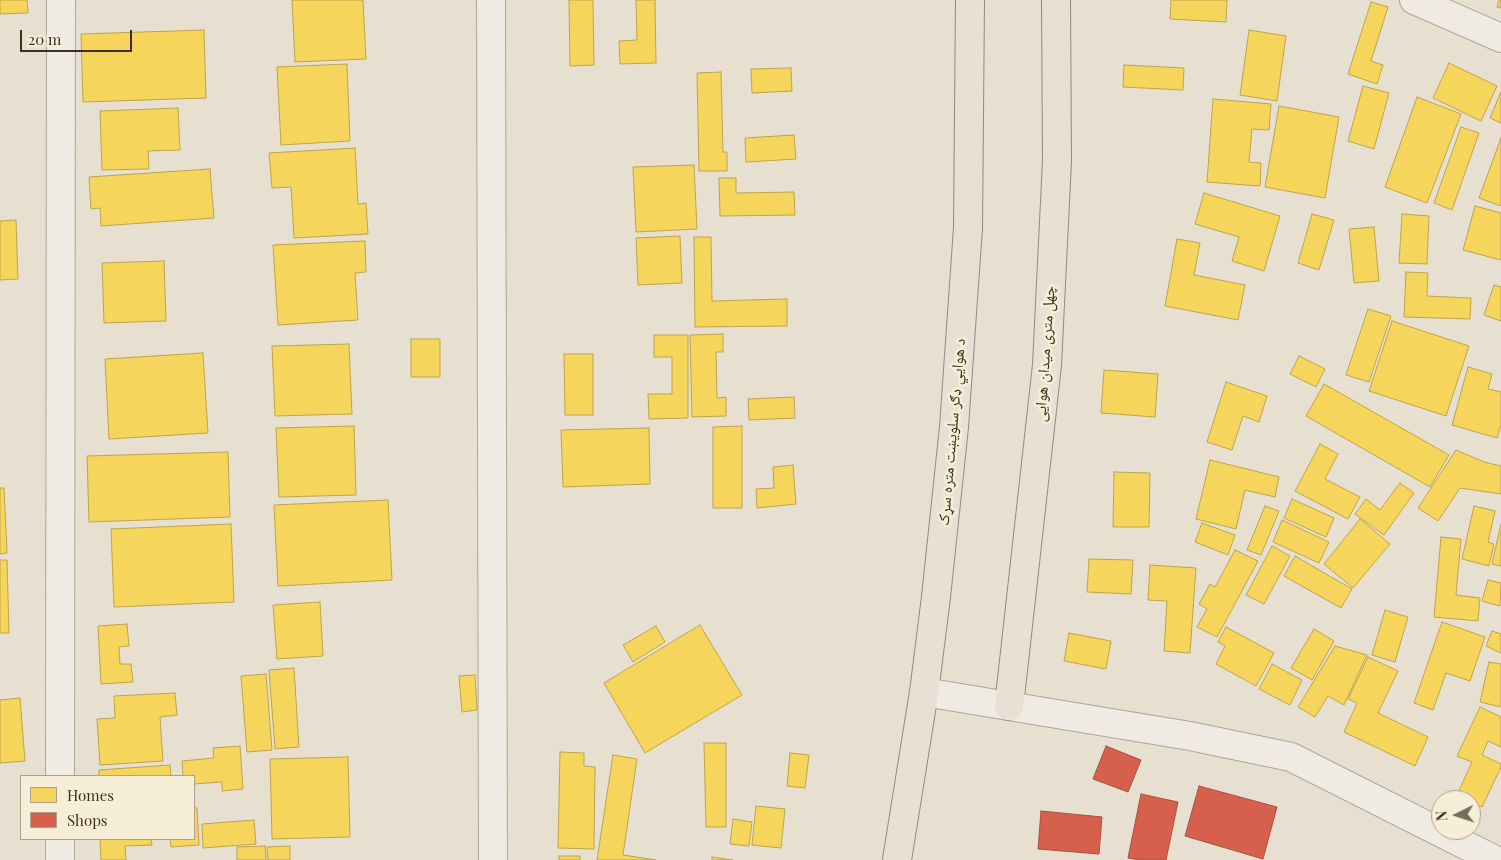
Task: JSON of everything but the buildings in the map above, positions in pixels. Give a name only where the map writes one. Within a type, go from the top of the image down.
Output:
[{"type":"main road","name":"د هوايي ډګر سلویښت متره سړک","points":[[897,860],[924,692],[953,436],[968,228],[970,0]]},
{"type":"main road","name":"چهل متری میدان هوایی","points":[[1009,706],[1047,365],[1057,161],[1056,0]]},
{"type":"street","points":[[60,775],[61,0]]},
{"type":"street","points":[[491,0],[493,860]]},
{"type":"street","points":[[1414,0],[1501,38]]},
{"type":"street","points":[[924,692],[1190,736],[1291,757],[1495,860]]},
{"type":"street","points":[[60,840],[60,860]]}]
